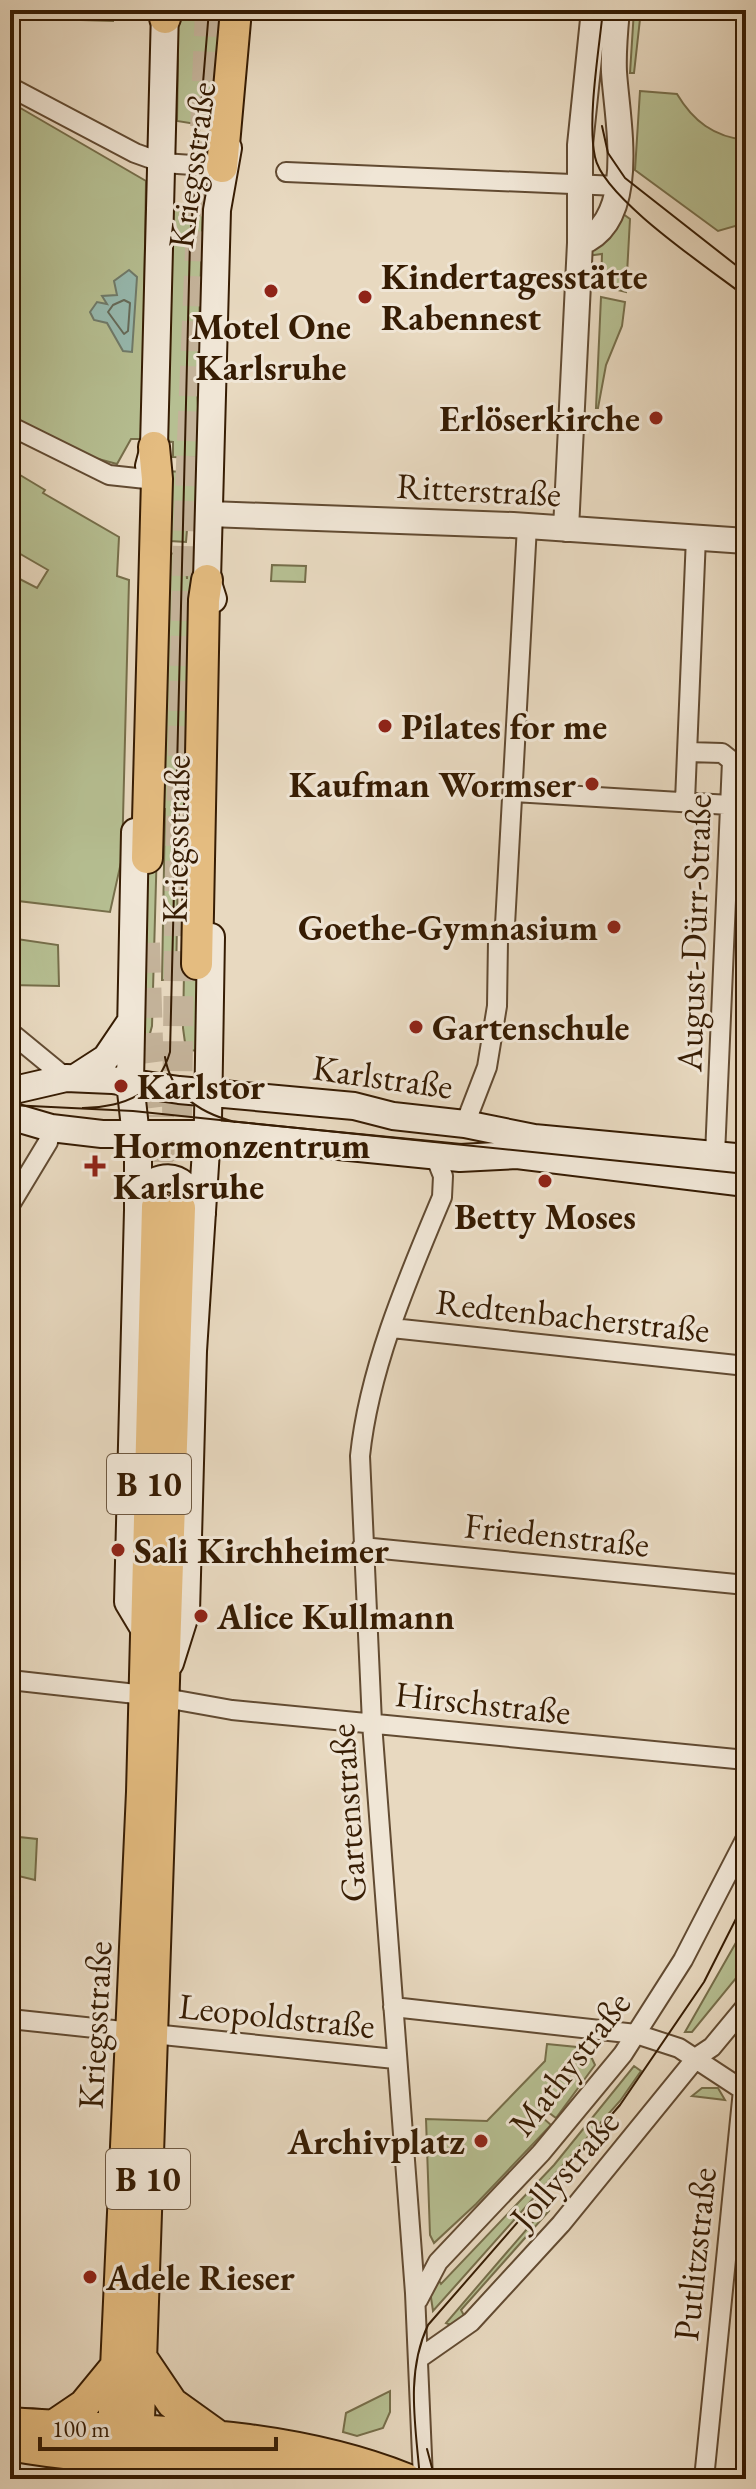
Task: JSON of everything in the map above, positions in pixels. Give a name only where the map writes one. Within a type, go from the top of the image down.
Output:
[{"type":"main road","points":[[222,167],[236,10]]},
{"type":"main road","name":"Kriegsstraße","points":[[169,1210],[207,1134],[217,627],[207,580],[216,248],[222,167],[246,55],[248,10]]},
{"type":"main road","name":"Kriegsstraße","points":[[166,13],[154,447],[146,479],[140,573],[130,1082],[135,1134],[169,1210]]},
{"type":"main road","points":[[147,858],[157,479],[154,447]]},
{"type":"main road","points":[[197,964],[204,600],[207,580]]},
{"type":"main road","points":[[70,1078],[106,1058],[131,1021]]},
{"type":"main road","name":"Karlstraße","points":[[10,1091],[70,1078],[130,1082],[354,1106],[393,1116],[465,1124],[534,1138],[746,1158]]},
{"type":"main road","name":"Karlstraße","points":[[10,1116],[51,1128],[109,1135],[207,1134],[435,1156],[487,1159],[517,1155],[746,1183]]},
{"type":"main road","name":"B 10","points":[[156,1683],[146,1632],[169,1210]]},
{"type":"main road","name":"B 10","points":[[156,1683],[169,1210]]},
{"type":"main road","name":"Kriegsstraße","points":[[143,2033],[164,1742],[156,1683]]},
{"type":"main road","name":"Kriegsstraße","points":[[125,2456],[156,1683]]},
{"type":"main road","points":[[12,2438],[53,2426],[84,2405],[128,2361],[172,2403],[223,2439]]},
{"type":"main road","points":[[53,2426],[125,2456],[223,2439],[318,2450],[406,2479]]},
{"type":"main road","points":[[12,2438],[125,2456],[240,2465],[343,2479]]},
{"type":"main road","points":[[12,2438],[75,2479]]},
{"type":"main road","points":[[183,2479],[210,2476],[240,2465]]},
{"type":"street","points":[[566,529],[580,243],[579,183],[594,10]]},
{"type":"street","points":[[580,243],[590,239],[610,216],[618,186],[620,133],[614,54],[617,10]]},
{"type":"street","points":[[10,87],[132,151],[163,163],[222,167]]},
{"type":"street","points":[[286,172],[618,186]]},
{"type":"street","points":[[10,426],[109,475],[146,479]]},
{"type":"street","name":"Ritterstraße","points":[[209,514],[527,526],[746,541]]},
{"type":"street","points":[[465,1124],[487,1067],[497,1006],[498,940],[505,925],[514,792],[527,526]]},
{"type":"street","name":"August-Dürr-Straße","points":[[685,801],[696,537]]},
{"type":"street","name":"August-Dürr-Straße","points":[[688,752],[722,753],[731,758],[738,806],[715,1155]]},
{"type":"street","points":[[514,792],[738,806]]},
{"type":"street","points":[[10,1032],[70,1078]]},
{"type":"street","points":[[10,1205],[48,1142],[51,1128]]},
{"type":"street","name":"Gartenstraße","points":[[423,2479],[416,2380],[416,2306],[372,1723],[362,1547],[361,1441],[366,1412],[392,1328],[442,1197],[443,1176],[435,1156]]},
{"type":"street","name":"Redtenbacherstraße","points":[[392,1328],[746,1366]]},
{"type":"street","name":"Friedenstraße","points":[[362,1547],[746,1585]]},
{"type":"street","name":"Hirschstraße","points":[[10,1680],[156,1683],[232,1710],[746,1760]]},
{"type":"street","name":"Mathystraße","points":[[416,2306],[438,2262],[573,2116],[636,2034],[700,1930],[746,1838]]},
{"type":"street","name":"Jollystraße","points":[[418,2359],[471,2322],[561,2224],[697,2057],[712,2047],[746,2006]]},
{"type":"street","name":"Putlitzstraße","points":[[393,2007],[636,2034],[697,2057],[744,2090],[704,2479]]},
{"type":"street","name":"Leopoldstraße","points":[[10,2019],[395,2059]]},
{"type":"green space","points":[[48,10],[113,10],[113,21],[81,20]]},
{"type":"green space","points":[[174,10],[232,10],[221,128],[177,121],[178,60]]},
{"type":"green space","points":[[634,10],[641,10],[634,73],[630,73]]},
{"type":"green space","points":[[640,91],[677,94],[697,120],[706,126],[724,135],[746,140],[746,230],[735,226],[718,231],[635,170]]},
{"type":"green space","points":[[10,102],[146,181],[142,439],[131,439],[117,464],[80,454],[10,417]]},
{"type":"green space","points":[[170,205],[203,206],[197,389],[201,458],[173,457],[173,442],[162,441]]},
{"type":"green space","points":[[619,211],[630,219],[626,292],[601,286],[602,254],[587,256]]},
{"type":"green space","points":[[601,297],[625,302],[622,326],[606,365],[596,408]]},
{"type":"green space","points":[[10,469],[45,490],[43,493],[119,537],[117,576],[129,580],[122,858],[110,912],[10,900],[10,574],[37,588],[48,570],[10,548]]},
{"type":"green space","points":[[160,471],[189,472],[188,483],[201,483],[201,530],[187,530],[186,542],[170,541],[171,519],[158,518]]},
{"type":"green space","points":[[156,553],[185,554],[187,579],[188,554],[200,555],[205,966],[202,1051],[186,1050],[183,1028],[187,808],[179,809],[176,980],[162,980],[165,809],[158,809],[152,1026],[146,1048],[143,1048],[140,858]]},
{"type":"green space","points":[[272,565],[306,566],[305,582],[271,581]]},
{"type":"green space","points":[[10,938],[58,945],[59,986],[10,985]]},
{"type":"green space","points":[[10,1836],[37,1839],[35,1880],[10,1874]]},
{"type":"green space","points":[[746,1925],[746,1966],[692,2032],[685,2032]]},
{"type":"green space","name":"Archivplatz","points":[[547,2044],[587,2048],[595,2065],[556,2118],[548,2112],[543,2118],[551,2125],[434,2243],[430,2235],[426,2119],[487,2121],[545,2061]]},
{"type":"green space","points":[[634,2066],[641,2071],[620,2101],[433,2311],[430,2291],[436,2276],[441,2284],[554,2165]]},
{"type":"green space","points":[[702,2088],[718,2088],[725,2100],[692,2096]]},
{"type":"green space","points":[[545,2208],[549,2211],[461,2310],[466,2319],[456,2327],[446,2323]]},
{"type":"green space","points":[[390,2391],[390,2412],[383,2428],[357,2436],[343,2432],[346,2413]]},
{"type":"water","points":[[129,270],[137,277],[132,352],[123,351],[107,323],[94,320],[90,312],[97,302],[107,304],[102,296],[117,295],[114,281]]},
{"type":"tunnel","points":[[180,1206],[177,1121],[180,870],[188,537],[210,10]]},
{"type":"tunnel","points":[[145,943],[148,1042],[157,1111]]},
{"type":"tunnel","points":[[157,1207],[159,1115]]},
{"type":"tram line","points":[[83,1108],[112,1105],[148,1088],[157,1078],[170,1052],[190,241],[209,10]]},
{"type":"tram line","points":[[603,10],[592,124],[595,157],[602,174],[660,232],[746,297]]},
{"type":"tram line","points":[[602,126],[608,153],[625,178],[746,273]]},
{"type":"tram line","points":[[165,1057],[174,1082],[189,1100],[210,1113],[235,1122]]},
{"type":"tram line","points":[[10,1105],[133,1111],[746,1174]]},
{"type":"tram line","points":[[420,2479],[414,2382],[416,2362],[428,2325],[620,2105],[704,1982],[746,1899]]},
{"type":"tram line","points":[[427,2449],[435,2479]]},
{"type":"place","name":"Motel One Karlsruhe","points":[[271,291]]},
{"type":"place","name":"Kindertagesstätte Rabennest","points":[[365,297]]},
{"type":"place","name":"Erlöserkirche","points":[[656,418]]},
{"type":"place","name":"Pilates for me","points":[[385,726]]},
{"type":"place","name":"Kaufman Wormser","points":[[592,784]]},
{"type":"place","name":"Goethe-Gymnasium","points":[[614,927]]},
{"type":"place","name":"Gartenschule","points":[[416,1027]]},
{"type":"place","name":"Karlstor","points":[[121,1086]]},
{"type":"place","name":"Hormonzentrum Karlsruhe","points":[[95,1166]]},
{"type":"place","name":"Betty Moses","points":[[545,1181]]},
{"type":"place","name":"Sali Kirchheimer","points":[[118,1550]]},
{"type":"place","name":"Alice Kullmann","points":[[201,1616]]},
{"type":"place","name":"Archivplatz","points":[[481,2141]]},
{"type":"place","name":"Adele Rieser","points":[[90,2277]]}]
